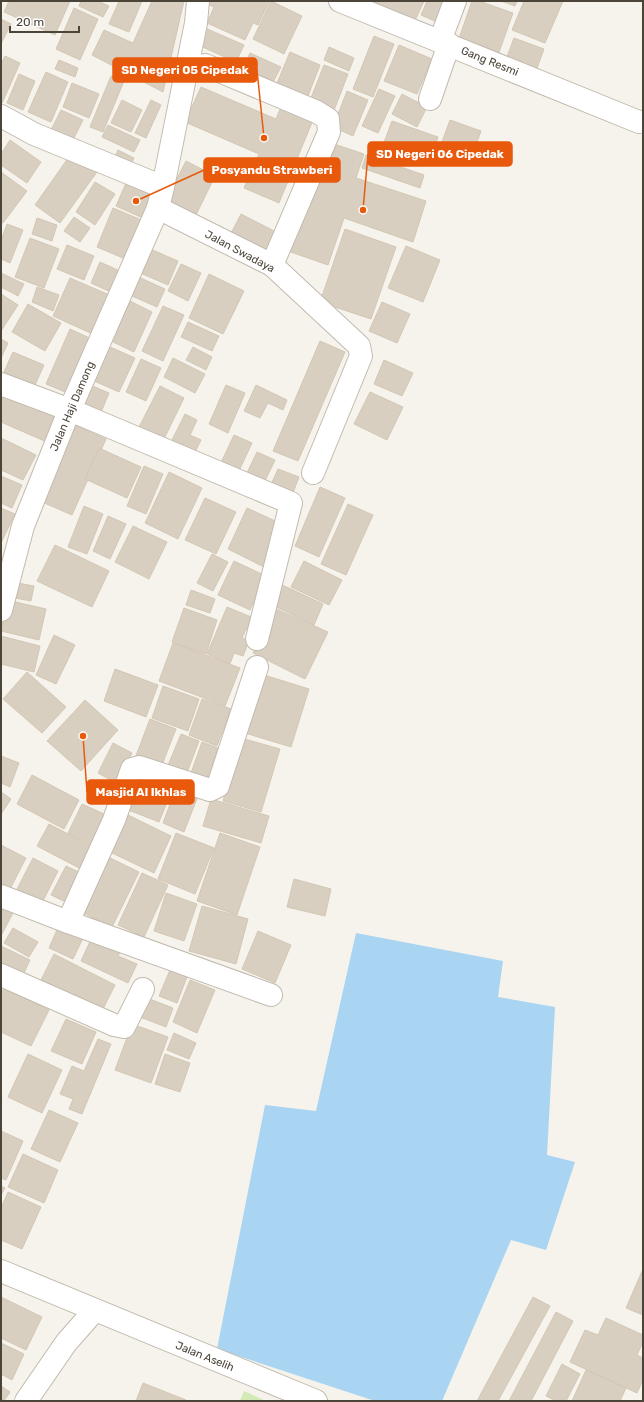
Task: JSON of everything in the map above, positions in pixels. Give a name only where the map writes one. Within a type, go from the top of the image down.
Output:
[{"type":"street","points":[[158,208],[196,23],[198,1]]},
{"type":"street","name":"Gang Resmi","points":[[340,1],[639,122]]},
{"type":"street","points":[[430,99],[455,1]]},
{"type":"street","points":[[205,64],[317,112],[328,119],[329,132],[272,265]]},
{"type":"street","points":[[1,116],[34,134],[163,187]]},
{"type":"street","name":"Jalan Swadaya","points":[[158,208],[272,265],[359,346],[361,356],[313,473]]},
{"type":"street","name":"Jalan Haji Damong","points":[[1,610],[23,526],[70,410],[158,208]]},
{"type":"street","points":[[1,384],[70,410],[291,503],[257,639]]},
{"type":"street","points":[[68,922],[114,820],[132,769],[139,767],[210,790],[218,786],[257,667]]},
{"type":"street","points":[[1,896],[68,922],[272,995]]},
{"type":"street","points":[[1,975],[114,1025],[124,1027],[144,989]]},
{"type":"street","name":"Jalan Aselih","points":[[1,1271],[94,1311],[316,1401]]},
{"type":"street","points":[[26,1401],[66,1343],[94,1311]]},
{"type":"green space","points":[[244,1391],[266,1401],[240,1401]]},
{"type":"water","points":[[356,933],[503,961],[498,997],[555,1007],[547,1155],[575,1162],[546,1250],[511,1240],[442,1401],[375,1401],[217,1349],[265,1105],[316,1111]]},
{"type":"building","points":[[9,1],[70,1],[55,35],[4,12]]},
{"type":"building","points":[[81,1],[98,1],[109,6],[103,17],[79,6]]},
{"type":"building","points":[[119,1],[142,1],[129,32],[109,24]]},
{"type":"building","points":[[152,1],[184,1],[163,92],[92,55],[104,30],[133,43]]},
{"type":"building","points":[[206,1],[269,2],[258,25],[253,23],[245,40],[207,23],[214,7],[205,3]]},
{"type":"building","points":[[271,1],[302,16],[284,54],[253,39]]},
{"type":"building","points":[[371,1],[424,1],[412,27],[368,9]]},
{"type":"building","points":[[427,1],[447,1],[437,22],[421,15]]},
{"type":"building","points":[[472,1],[479,1],[513,13],[497,58],[457,44]]},
{"type":"building","points":[[501,1],[517,1],[515,6]]},
{"type":"building","points":[[524,1],[563,1],[545,43],[512,30]]},
{"type":"building","points":[[74,8],[98,19],[80,60],[56,49]]},
{"type":"building","points":[[1,19],[11,24],[1,44]]},
{"type":"building","points":[[205,28],[244,45],[236,62],[198,45]]},
{"type":"building","points":[[374,36],[394,44],[373,97],[353,89]]},
{"type":"building","points":[[514,38],[544,49],[537,68],[507,57]]},
{"type":"building","points":[[399,45],[432,59],[417,94],[384,81]]},
{"type":"building","points":[[329,47],[354,58],[349,71],[324,60]]},
{"type":"building","points":[[290,52],[320,65],[306,101],[275,88]]},
{"type":"building","points":[[250,53],[281,67],[272,84],[242,70]]},
{"type":"building","points":[[5,56],[20,63],[2,103],[1,64]]},
{"type":"building","points":[[59,60],[78,68],[75,77],[55,69]]},
{"type":"building","points":[[324,65],[348,74],[333,113],[309,103]]},
{"type":"building","points":[[46,72],[68,82],[51,122],[28,112]]},
{"type":"building","points":[[19,74],[35,81],[23,110],[7,103]]},
{"type":"building","points":[[111,76],[124,81],[103,132],[90,127]]},
{"type":"building","points":[[72,83],[99,94],[89,118],[63,107]]},
{"type":"building","points":[[201,87],[276,119],[281,107],[313,120],[279,203],[244,188],[259,154],[185,122]]},
{"type":"building","points":[[379,89],[395,96],[378,133],[362,126]]},
{"type":"building","points":[[347,91],[368,100],[353,136],[333,127]]},
{"type":"building","points":[[402,94],[427,107],[417,127],[392,114]]},
{"type":"building","points":[[122,100],[142,110],[131,132],[111,123]]},
{"type":"building","points":[[151,100],[161,105],[146,138],[135,133]]},
{"type":"building","points":[[61,110],[83,120],[70,146],[48,136]]},
{"type":"building","points":[[450,120],[481,131],[473,153],[442,142]]},
{"type":"building","points":[[392,121],[438,137],[429,162],[383,145]]},
{"type":"building","points":[[108,125],[140,140],[134,152],[102,137]]},
{"type":"building","points":[[10,140],[41,162],[27,183],[1,165],[1,154]]},
{"type":"building","points":[[325,141],[364,154],[356,178],[426,201],[413,242],[344,218],[328,265],[288,251]]},
{"type":"building","points":[[118,150],[134,158],[128,172],[112,163]]},
{"type":"building","points":[[71,154],[97,172],[60,223],[35,205]]},
{"type":"building","points":[[366,155],[424,175],[420,188],[362,168]]},
{"type":"building","points":[[186,161],[215,176],[194,219],[164,204]]},
{"type":"building","points":[[1,172],[27,191],[3,223],[1,222]]},
{"type":"building","points":[[95,182],[115,194],[95,225],[76,212]]},
{"type":"building","points":[[126,183],[155,196],[145,219],[116,206]]},
{"type":"building","points":[[113,208],[146,222],[130,261],[97,247]]},
{"type":"building","points":[[241,214],[278,233],[266,258],[228,239]]},
{"type":"building","points":[[74,217],[90,228],[80,242],[64,231]]},
{"type":"building","points":[[37,218],[57,225],[52,241],[32,234]]},
{"type":"building","points":[[7,224],[23,230],[10,263],[1,259],[1,240]]},
{"type":"building","points":[[345,229],[396,247],[371,319],[320,302]]},
{"type":"building","points":[[30,238],[59,249],[44,288],[15,277]]},
{"type":"building","points":[[67,245],[94,256],[84,280],[57,269]]},
{"type":"building","points":[[406,246],[440,260],[423,302],[388,288]]},
{"type":"building","points":[[148,248],[178,261],[168,285],[138,272]]},
{"type":"building","points":[[100,262],[122,272],[113,293],[91,283]]},
{"type":"building","points":[[181,264],[201,273],[188,301],[168,291]]},
{"type":"building","points":[[1,273],[24,284],[18,296],[1,287]]},
{"type":"building","points":[[209,274],[244,291],[223,334],[189,318]]},
{"type":"building","points":[[134,275],[165,289],[157,307],[125,293]]},
{"type":"building","points":[[70,278],[114,297],[97,336],[53,316]]},
{"type":"building","points":[[37,287],[59,295],[53,311],[32,302]]},
{"type":"building","points":[[1,294],[18,305],[1,331]]},
{"type":"building","points":[[130,301],[152,312],[134,352],[111,341]]},
{"type":"building","points":[[382,302],[410,314],[397,343],[369,331]]},
{"type":"building","points":[[28,304],[61,323],[45,351],[12,332]]},
{"type":"building","points":[[163,306],[184,315],[163,361],[142,351]]},
{"type":"building","points":[[188,322],[219,336],[212,351],[181,337]]},
{"type":"building","points":[[70,329],[94,340],[70,394],[46,384]]},
{"type":"building","points":[[1,339],[8,343],[1,358]]},
{"type":"building","points":[[320,341],[345,352],[298,461],[273,451]]},
{"type":"building","points":[[101,343],[135,358],[119,392],[85,377]]},
{"type":"building","points":[[193,347],[212,357],[206,370],[186,360]]},
{"type":"building","points":[[13,352],[44,365],[35,385],[4,372]]},
{"type":"building","points":[[173,358],[205,374],[195,393],[164,377]]},
{"type":"building","points":[[141,359],[161,368],[146,401],[126,392]]},
{"type":"building","points":[[384,360],[413,373],[402,396],[374,384]]},
{"type":"building","points":[[88,384],[109,393],[99,417],[77,408]]},
{"type":"building","points":[[226,385],[245,393],[228,433],[209,424]]},
{"type":"building","points":[[256,385],[287,400],[283,410],[268,403],[260,418],[244,411]]},
{"type":"building","points":[[160,386],[184,398],[163,441],[138,429]]},
{"type":"building","points":[[1,391],[60,418],[49,443],[1,422]]},
{"type":"building","points":[[370,392],[403,407],[387,440],[354,424]]},
{"type":"building","points":[[185,414],[197,420],[190,435],[201,440],[193,456],[168,448]]},
{"type":"building","points":[[75,425],[106,439],[72,515],[42,502]]},
{"type":"building","points":[[234,435],[252,443],[237,475],[219,467]]},
{"type":"building","points":[[1,438],[36,455],[23,480],[1,470]]},
{"type":"building","points":[[99,448],[141,467],[127,498],[85,479]]},
{"type":"building","points":[[257,452],[275,460],[263,485],[245,477]]},
{"type":"building","points":[[144,466],[163,474],[146,514],[127,506]]},
{"type":"building","points":[[278,469],[299,477],[291,498],[269,489]]},
{"type":"building","points":[[169,472],[202,488],[178,539],[145,523]]},
{"type":"building","points":[[1,476],[22,485],[12,508],[1,503]]},
{"type":"building","points":[[320,487],[345,498],[319,557],[295,546]]},
{"type":"building","points":[[205,498],[236,512],[216,554],[185,540]]},
{"type":"building","points":[[348,504],[373,515],[346,575],[321,564]]},
{"type":"building","points":[[84,506],[103,514],[87,554],[68,547]]},
{"type":"building","points":[[1,508],[15,514],[1,543]]},
{"type":"building","points":[[247,508],[284,525],[264,567],[228,549]]},
{"type":"building","points":[[108,516],[126,524],[110,559],[93,551]]},
{"type":"building","points":[[133,526],[167,542],[149,579],[115,562]]},
{"type":"building","points":[[55,545],[109,571],[92,607],[37,581]]},
{"type":"building","points":[[212,554],[228,562],[213,591],[197,583]]},
{"type":"building","points":[[234,561],[266,576],[250,610],[218,595]]},
{"type":"building","points":[[304,561],[342,580],[329,605],[291,587]]},
{"type":"building","points":[[12,582],[34,586],[31,601],[10,597]]},
{"type":"building","points":[[278,583],[323,604],[314,625],[268,603]]},
{"type":"building","points":[[191,590],[215,599],[210,613],[186,605]]},
{"type":"building","points":[[7,600],[46,609],[39,640],[1,631]]},
{"type":"building","points":[[227,607],[256,619],[251,630],[246,629],[242,638],[249,641],[243,656],[234,653],[230,664],[207,654]]},
{"type":"building","points":[[184,608],[217,620],[206,654],[172,642]]},
{"type":"building","points":[[274,608],[328,632],[305,679],[253,653]]},
{"type":"building","points":[[54,635],[75,645],[56,684],[36,675]]},
{"type":"building","points":[[1,636],[40,646],[34,672],[1,664]]},
{"type":"building","points":[[173,643],[240,668],[225,706],[159,681]]},
{"type":"building","points":[[115,669],[158,685],[146,717],[104,701]]},
{"type":"building","points":[[27,672],[66,707],[42,733],[3,699]]},
{"type":"building","points":[[264,675],[309,689],[291,747],[245,733]]},
{"type":"building","points":[[163,686],[199,699],[188,731],[152,718]]},
{"type":"building","points":[[202,699],[231,709],[217,746],[189,735]]},
{"type":"building","points":[[85,700],[118,730],[81,771],[47,741]]},
{"type":"building","points":[[150,719],[176,729],[160,770],[134,761]]},
{"type":"building","points":[[181,734],[199,741],[185,778],[166,770]]},
{"type":"building","points":[[241,738],[280,749],[261,812],[223,801]]},
{"type":"building","points":[[202,742],[218,748],[207,779],[191,773]]},
{"type":"building","points":[[113,743],[132,753],[116,783],[98,773]]},
{"type":"building","points":[[1,756],[19,763],[10,787],[1,783]]},
{"type":"building","points":[[141,772],[174,785],[159,822],[126,809]]},
{"type":"building","points":[[32,775],[79,800],[64,829],[17,804]]},
{"type":"building","points":[[176,788],[198,796],[184,832],[163,823]]},
{"type":"building","points":[[1,792],[11,799],[1,814]]},
{"type":"building","points":[[211,799],[269,816],[261,843],[203,826]]},
{"type":"building","points":[[82,804],[113,818],[98,848],[68,833]]},
{"type":"building","points":[[128,815],[171,836],[154,873],[110,852]]},
{"type":"building","points":[[49,824],[93,847],[81,869],[37,846]]},
{"type":"building","points":[[176,833],[214,848],[195,894],[158,879]]},
{"type":"building","points":[[220,833],[260,847],[237,915],[197,901]]},
{"type":"building","points":[[1,845],[26,858],[9,891],[1,887]]},
{"type":"building","points":[[106,856],[139,872],[112,927],[79,911]]},
{"type":"building","points":[[33,858],[58,871],[39,909],[13,897]]},
{"type":"building","points":[[66,866],[83,874],[68,903],[51,895]]},
{"type":"building","points":[[142,873],[168,885],[144,937],[118,925]]},
{"type":"building","points":[[294,879],[331,889],[325,916],[287,907]]},
{"type":"building","points":[[166,893],[197,904],[184,941],[154,931]]},
{"type":"building","points":[[202,906],[248,919],[236,964],[189,951]]},
{"type":"building","points":[[1,908],[14,911],[2,934],[1,933]]},
{"type":"building","points":[[60,923],[85,934],[73,959],[49,948]]},
{"type":"building","points":[[13,928],[38,942],[29,957],[4,943]]},
{"type":"building","points":[[258,931],[291,945],[275,983],[242,969]]},
{"type":"building","points":[[94,933],[123,946],[118,956],[137,964],[128,983],[81,961]]},
{"type":"building","points":[[1,946],[30,960],[22,977],[1,966]]},
{"type":"building","points":[[54,954],[115,985],[101,1013],[40,982]]},
{"type":"building","points":[[170,970],[187,977],[177,1003],[159,996]]},
{"type":"building","points":[[190,980],[215,990],[197,1033],[173,1022]]},
{"type":"building","points":[[4,988],[49,1010],[31,1046],[1,1032],[1,994]]},
{"type":"building","points":[[147,998],[173,1008],[166,1027],[140,1017]]},
{"type":"building","points":[[66,1019],[96,1032],[82,1064],[51,1051]]},
{"type":"building","points":[[132,1024],[168,1037],[151,1083],[115,1070]]},
{"type":"building","points":[[174,1033],[196,1043],[189,1059],[167,1050]]},
{"type":"building","points":[[98,1039],[111,1044],[82,1114],[69,1109],[73,1099],[60,1094],[72,1066],[84,1071]]},
{"type":"building","points":[[28,1054],[62,1070],[42,1113],[8,1097]]},
{"type":"building","points":[[165,1054],[190,1063],[180,1092],[155,1084]]},
{"type":"building","points":[[49,1110],[78,1123],[60,1162],[31,1149]]},
{"type":"building","points":[[1,1131],[23,1141],[6,1180],[1,1178]]},
{"type":"building","points":[[23,1154],[58,1170],[44,1203],[8,1187]]},
{"type":"building","points":[[1,1186],[5,1188],[1,1195]]},
{"type":"building","points":[[8,1192],[41,1207],[22,1249],[1,1240],[1,1208]]},
{"type":"building","points":[[643,1269],[643,1315],[626,1308]]},
{"type":"building","points":[[1,1297],[42,1317],[26,1350],[1,1338]]},
{"type":"building","points":[[533,1297],[550,1306],[498,1401],[477,1401]]},
{"type":"building","points":[[556,1312],[573,1321],[531,1401],[509,1401]]},
{"type":"building","points":[[606,1318],[643,1335],[643,1342],[637,1355],[643,1358],[643,1380],[637,1393],[570,1362],[585,1330],[598,1335]]},
{"type":"building","points":[[1,1343],[24,1354],[12,1380],[1,1374]]},
{"type":"building","points":[[562,1364],[580,1374],[566,1401],[556,1401],[546,1396]]},
{"type":"building","points":[[586,1370],[626,1388],[620,1401],[572,1401]]},
{"type":"building","points":[[143,1383],[186,1400],[136,1401]]},
{"type":"building","points":[[1,1386],[10,1392],[4,1401],[1,1401]]},
{"type":"place","name":"SD Negeri 05 Cipedak","points":[[264,138]]},
{"type":"place","name":"Posyandu Strawberi","points":[[136,201]]},
{"type":"place","name":"SD Negeri 06 Cipedak","points":[[363,210]]},
{"type":"place","name":"Masjid Al Ikhlas","points":[[83,736]]}]
